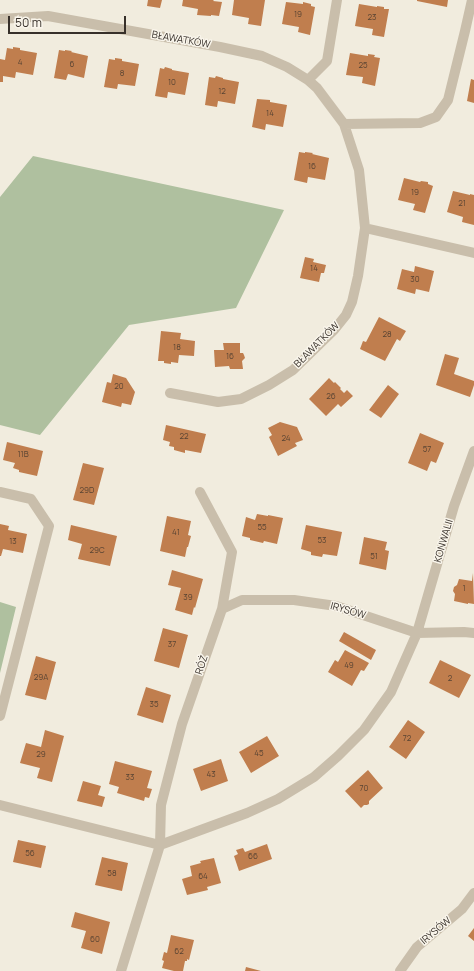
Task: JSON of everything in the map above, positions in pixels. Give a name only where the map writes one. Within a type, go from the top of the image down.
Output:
[{"type":"street","points":[[308,80],[327,61],[337,0]]},
{"type":"street","points":[[344,124],[420,123],[436,117],[448,100],[472,0]]},
{"type":"street","name":"BŁAWATKÓW","points":[[0,19],[48,16],[262,56],[287,67],[308,80],[317,88],[344,124],[359,170],[365,228],[357,283],[352,302],[346,315],[334,330],[292,370],[269,385],[241,399],[218,402],[170,393]]},
{"type":"street","points":[[365,228],[474,253]]},
{"type":"street","name":"KONWALII","points":[[417,633],[454,506],[474,451]]},
{"type":"street","points":[[0,492],[32,499],[49,526],[0,716]]},
{"type":"street","name":"RÓŻ","points":[[121,971],[160,845],[161,805],[182,724],[222,609],[232,552],[200,492]]},
{"type":"street","name":"IRYSÓW","points":[[222,609],[242,600],[294,600],[336,606],[417,633],[474,633]]},
{"type":"street","points":[[0,805],[160,845],[247,813],[278,799],[314,777],[364,730],[391,692],[417,633]]},
{"type":"street","name":"IRYSÓW","points":[[400,971],[417,947],[462,909],[474,893]]},
{"type":"green space","points":[[33,156],[284,210],[236,308],[129,325],[40,435],[0,425],[0,197]]},
{"type":"green space","points":[[0,602],[16,607],[0,673]]},
{"type":"building","points":[[148,0],[162,0],[160,8],[147,6]]},
{"type":"building","points":[[183,0],[214,0],[213,1],[222,2],[219,16],[197,15],[198,9],[182,6]]},
{"type":"building","points":[[234,0],[265,0],[261,26],[248,24],[249,18],[232,15]]},
{"type":"building","points":[[417,0],[448,0],[447,7]]},
{"type":"building","points":[[286,2],[303,4],[303,2],[311,4],[311,6],[315,7],[310,35],[298,32],[299,27],[282,24]]},
{"type":"building","points":[[359,4],[389,9],[384,37],[372,35],[373,29],[355,26]]},
{"type":"building","points":[[13,47],[20,48],[20,50],[37,53],[33,75],[16,72],[15,78],[3,76],[3,82],[0,82],[0,59],[5,60],[7,48],[13,49]]},
{"type":"building","points":[[59,50],[72,51],[71,52],[88,56],[84,78],[68,74],[66,80],[54,78]]},
{"type":"building","points":[[350,53],[368,56],[368,54],[375,55],[374,57],[380,58],[375,86],[362,83],[363,77],[346,75]]},
{"type":"building","points":[[115,58],[122,59],[122,61],[139,64],[135,86],[118,84],[117,89],[104,87],[109,59],[115,60]]},
{"type":"building","points":[[165,67],[172,70],[189,73],[185,95],[168,92],[167,98],[155,96],[160,68],[164,69]]},
{"type":"building","points":[[216,76],[239,82],[235,104],[218,101],[217,107],[205,105],[209,77],[215,78]]},
{"type":"building","points":[[471,79],[474,80],[474,103],[467,101]]},
{"type":"building","points":[[257,99],[270,100],[270,102],[287,105],[283,127],[266,124],[265,130],[252,127]]},
{"type":"building","points":[[299,152],[313,153],[312,154],[329,158],[325,180],[308,177],[307,183],[294,180]]},
{"type":"building","points":[[404,178],[420,182],[428,182],[428,184],[433,186],[425,213],[413,210],[415,204],[398,200]]},
{"type":"building","points":[[453,191],[474,195],[474,225],[462,222],[463,217],[447,212]]},
{"type":"building","points":[[305,257],[314,259],[313,262],[326,265],[324,273],[321,273],[319,282],[300,278]]},
{"type":"building","points":[[415,266],[434,271],[429,292],[416,289],[415,294],[397,289],[402,269],[414,272]]},
{"type":"building","points":[[379,317],[406,331],[400,341],[397,339],[385,361],[360,349],[363,341],[366,342]]},
{"type":"building","points":[[161,331],[181,333],[180,339],[195,341],[194,356],[179,355],[178,363],[171,362],[171,364],[164,363],[164,361],[158,361]]},
{"type":"building","points":[[223,343],[240,343],[240,353],[243,353],[245,358],[242,361],[243,369],[230,369],[229,366],[215,367],[214,350],[224,350]]},
{"type":"building","points":[[445,354],[459,358],[454,374],[474,381],[470,397],[436,385]]},
{"type":"building","points":[[113,374],[126,378],[135,392],[131,405],[122,403],[121,407],[102,402],[107,382],[111,383]]},
{"type":"building","points":[[329,378],[341,388],[340,389],[344,393],[347,390],[353,396],[341,407],[338,404],[326,416],[309,399]]},
{"type":"building","points":[[388,385],[399,394],[381,418],[369,410]]},
{"type":"building","points":[[280,422],[297,427],[303,440],[295,443],[297,446],[278,456],[269,437],[272,435],[268,428]]},
{"type":"building","points":[[166,425],[206,434],[201,453],[185,450],[185,453],[174,450],[174,447],[169,446],[170,442],[163,440]]},
{"type":"building","points":[[420,433],[444,443],[436,463],[431,461],[427,471],[408,463]]},
{"type":"building","points":[[7,442],[43,451],[37,476],[19,472],[19,470],[13,468],[15,463],[3,460]]},
{"type":"building","points":[[83,463],[104,468],[94,505],[73,500]]},
{"type":"building","points":[[257,514],[283,518],[277,544],[264,541],[263,543],[250,540],[250,538],[242,536],[246,517],[255,520]]},
{"type":"building","points":[[167,516],[191,521],[188,535],[191,536],[185,557],[160,551]]},
{"type":"building","points":[[0,524],[9,526],[8,530],[27,534],[23,553],[3,549],[0,556]]},
{"type":"building","points":[[71,525],[117,536],[110,566],[78,559],[82,544],[68,540]]},
{"type":"building","points":[[306,525],[342,532],[337,556],[323,554],[322,557],[311,555],[311,552],[301,549]]},
{"type":"building","points":[[364,537],[387,542],[385,550],[389,551],[386,570],[359,564]]},
{"type":"building","points":[[172,570],[203,579],[192,615],[175,610],[181,588],[168,585]]},
{"type":"building","points":[[473,573],[474,604],[454,601],[455,594],[453,591],[459,579],[472,581]]},
{"type":"building","points":[[163,628],[188,635],[179,668],[154,661]]},
{"type":"building","points":[[344,632],[376,650],[371,660],[339,641]]},
{"type":"building","points":[[345,650],[369,663],[364,671],[361,670],[352,686],[328,672],[335,660],[338,662]]},
{"type":"building","points":[[36,656],[56,662],[46,700],[25,695]]},
{"type":"building","points":[[440,660],[471,675],[459,698],[429,683]]},
{"type":"building","points":[[146,687],[171,695],[163,723],[137,715]]},
{"type":"building","points":[[408,720],[425,732],[406,759],[389,747]]},
{"type":"building","points":[[45,730],[64,736],[52,782],[37,778],[40,768],[20,763],[26,743],[41,747]]},
{"type":"building","points":[[267,736],[279,756],[251,773],[239,752]]},
{"type":"building","points":[[221,759],[228,781],[201,791],[193,769]]},
{"type":"building","points":[[115,761],[152,771],[147,788],[152,789],[149,798],[145,797],[144,801],[117,793],[119,787],[109,784]]},
{"type":"building","points":[[368,770],[383,788],[369,801],[369,804],[364,805],[361,808],[345,791]]},
{"type":"building","points":[[83,781],[101,786],[98,795],[105,797],[102,807],[77,801]]},
{"type":"building","points":[[18,840],[46,846],[41,868],[13,862]]},
{"type":"building","points":[[267,844],[272,859],[239,871],[234,856],[238,854],[236,850],[243,848],[245,852]]},
{"type":"building","points":[[102,857],[128,863],[122,891],[95,885]]},
{"type":"building","points":[[214,858],[221,883],[207,887],[208,890],[187,895],[182,879],[192,876],[190,866],[201,863],[200,861]]},
{"type":"building","points":[[75,912],[110,922],[102,954],[81,948],[86,931],[71,927]]},
{"type":"building","points":[[474,928],[474,941],[468,936]]},
{"type":"building","points":[[171,935],[194,940],[189,960],[187,959],[187,961],[185,961],[183,971],[174,971],[162,968],[164,952],[167,953]]},
{"type":"building","points":[[246,967],[261,971],[245,971]]}]
